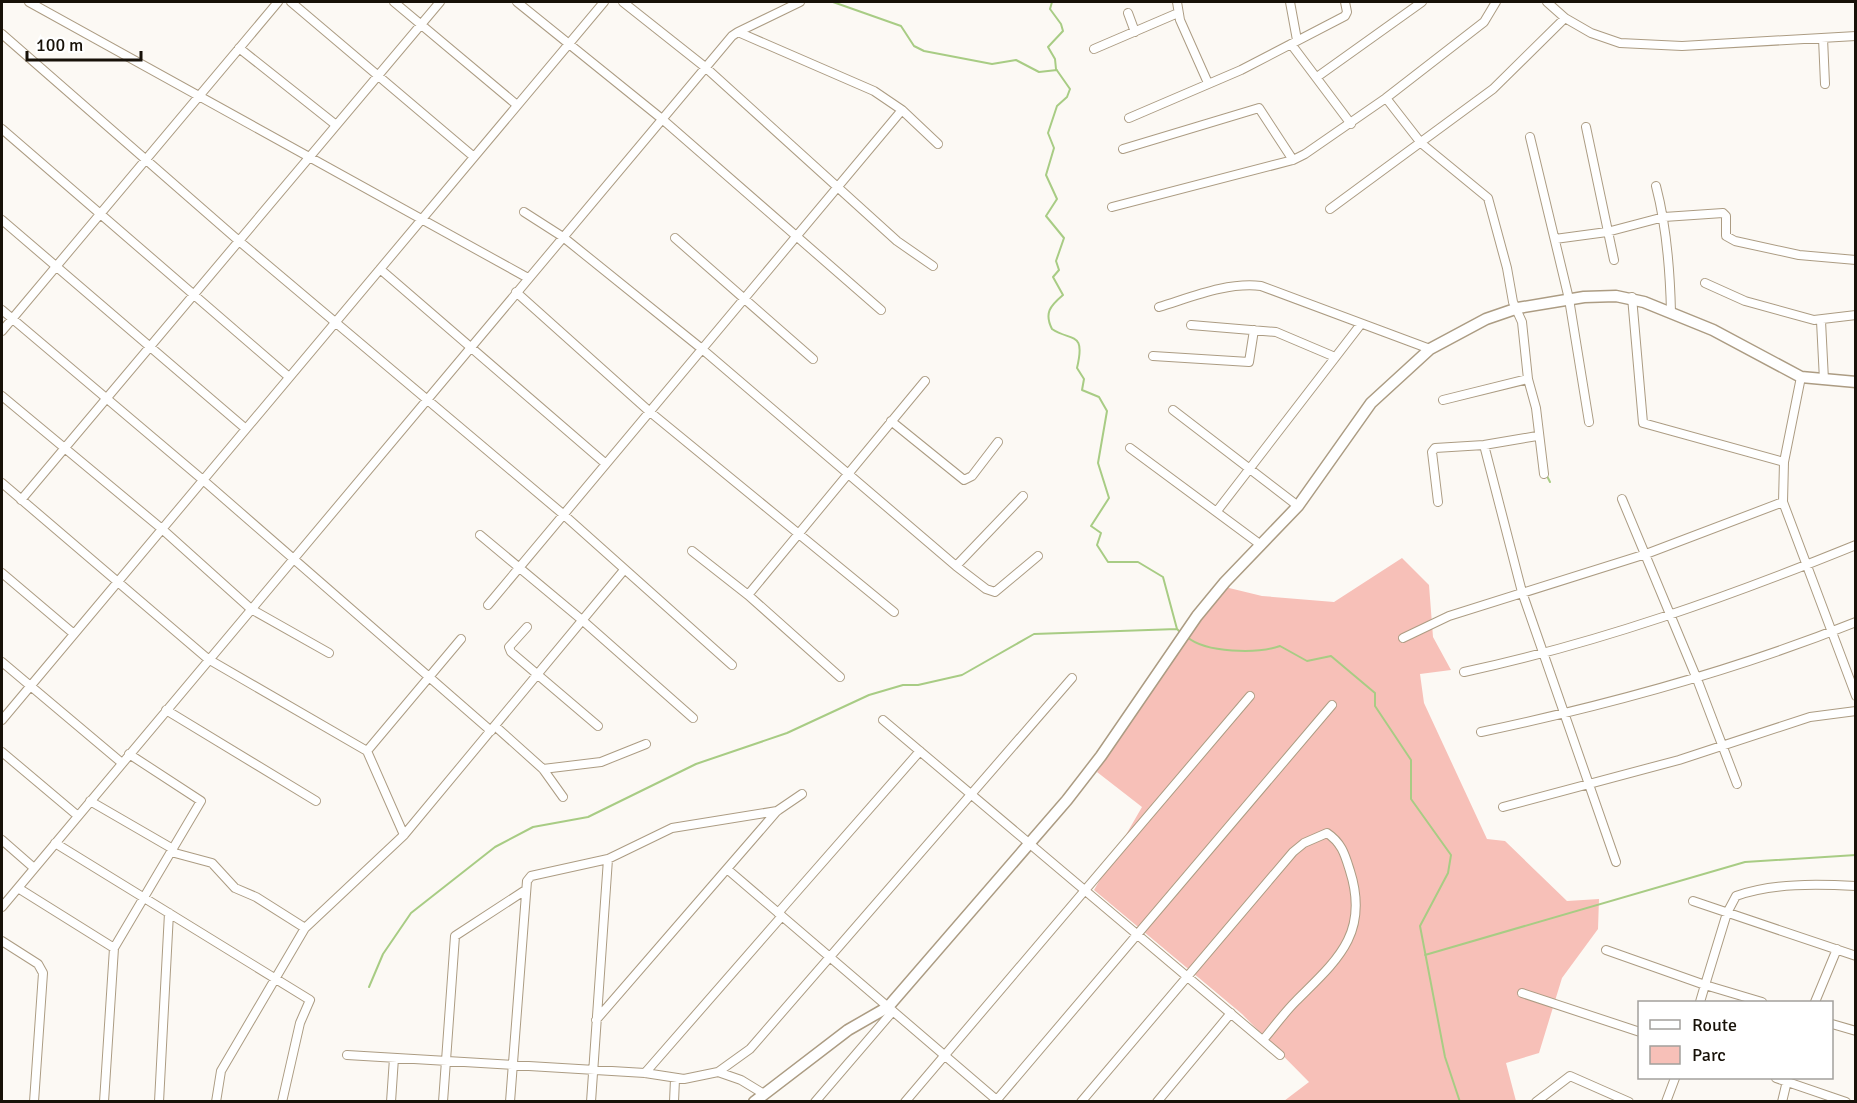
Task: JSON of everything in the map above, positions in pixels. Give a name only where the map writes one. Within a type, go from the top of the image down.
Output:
[{"type":"street","points":[[28,2],[528,278]]},
{"type":"street","points":[[46,11],[51,2]]},
{"type":"street","points":[[2,331],[278,2]]},
{"type":"street","points":[[291,2],[379,74],[474,157]]},
{"type":"street","points":[[394,2],[422,23],[517,105]]},
{"type":"street","points":[[21,500],[440,2]]},
{"type":"street","points":[[518,2],[662,119],[882,310]]},
{"type":"street","points":[[2,720],[604,2]]},
{"type":"street","points":[[623,2],[705,67],[897,241],[933,266]]},
{"type":"street","points":[[2,907],[727,40],[738,32],[800,2]]},
{"type":"street","points":[[1177,2],[1178,13],[1208,84]]},
{"type":"street","points":[[1290,2],[1294,42],[1351,124]]},
{"type":"street","points":[[1129,118],[1208,84],[1345,16],[1347,12],[1345,2]]},
{"type":"street","points":[[1317,77],[1419,2]]},
{"type":"street","points":[[1112,207],[1293,160],[1351,124],[1484,22],[1496,2]]},
{"type":"street","points":[[1546,2],[1565,18],[1604,39],[1637,45],[1748,44],[1856,36]]},
{"type":"street","points":[[1128,13],[1135,32]]},
{"type":"street","points":[[1094,49],[1178,13]]},
{"type":"street","points":[[1330,209],[1493,88],[1565,18]]},
{"type":"street","points":[[738,32],[868,88],[902,110],[939,144]]},
{"type":"street","points":[[2,34],[239,241],[564,514],[732,665]]},
{"type":"street","points":[[1824,38],[1824,84]]},
{"type":"street","points":[[240,48],[336,125]]},
{"type":"street","points":[[1386,98],[1421,143],[1488,198],[1507,268],[1513,302],[1518,308],[1522,322],[1528,379],[1536,408],[1537,436],[1544,474]]},
{"type":"street","points":[[1123,149],[1256,107],[1261,109],[1293,160]]},
{"type":"street","points":[[488,605],[902,110]]},
{"type":"street","points":[[1586,127],[1614,260]]},
{"type":"street","points":[[2,129],[289,377]]},
{"type":"street","points":[[1530,137],[1569,299],[1589,422]]},
{"type":"street","points":[[1656,186],[1664,217],[1670,271],[1671,312]]},
{"type":"street","points":[[524,212],[563,237],[702,350],[956,566],[987,589],[995,592],[1038,556]]},
{"type":"street","points":[[1555,239],[1607,232],[1664,217],[1723,213],[1726,216],[1726,236],[1735,241],[1799,255],[1856,260]]},
{"type":"street","points":[[2,220],[246,429]]},
{"type":"street","points":[[675,238],[813,359]]},
{"type":"street","points":[[380,269],[606,464]]},
{"type":"street","points":[[1705,283],[1745,301],[1821,321],[1856,315]]},
{"type":"street","points":[[1159,307],[1219,289],[1250,284],[1261,286],[1430,350]]},
{"type":"street","points":[[516,292],[650,412],[894,612]]},
{"type":"street","points":[[816,1101],[1101,756],[1147,685],[1197,616],[1298,506],[1371,403],[1430,350],[1486,319],[1518,308],[1599,295],[1632,297],[1713,330],[1801,377],[1856,382]]},
{"type":"street","points":[[1632,297],[1643,423],[1784,462]]},
{"type":"street","points":[[2,310],[203,480],[429,677],[543,769],[563,797]]},
{"type":"street","points":[[1821,321],[1824,380]]},
{"type":"street","points":[[1216,511],[1361,324]]},
{"type":"street","points":[[1191,325],[1254,330],[1291,337],[1335,357]]},
{"type":"street","points":[[1153,356],[1249,362],[1254,330]]},
{"type":"street","points":[[1801,377],[1784,462],[1783,502],[1856,696]]},
{"type":"street","points":[[1443,400],[1528,379]]},
{"type":"street","points":[[748,595],[925,381]]},
{"type":"street","points":[[2,396],[162,529],[250,609],[329,653]]},
{"type":"street","points":[[1173,410],[1298,506]]},
{"type":"street","points":[[891,422],[964,480],[972,476],[998,442]]},
{"type":"street","points":[[1438,502],[1432,450],[1484,445],[1537,436]]},
{"type":"street","points":[[1484,445],[1522,592],[1616,862]]},
{"type":"street","points":[[1130,448],[1261,545]]},
{"type":"street","points":[[2,483],[208,659],[367,751],[404,835]]},
{"type":"street","points":[[956,566],[1023,496]]},
{"type":"street","points":[[1622,499],[1697,679],[1720,746],[1737,784]]},
{"type":"street","points":[[1403,638],[1449,616],[1646,554],[1783,502]]},
{"type":"street","points":[[480,536],[582,620],[693,718]]},
{"type":"street","points":[[1464,672],[1543,655],[1670,616],[1856,545]]},
{"type":"street","points":[[692,551],[748,595],[840,677]]},
{"type":"street","points":[[216,1101],[220,1071],[305,928],[404,835],[624,570]]},
{"type":"street","points":[[2,573],[74,634]]},
{"type":"street","points":[[1481,732],[1566,714],[1697,679],[1856,622]]},
{"type":"street","points":[[526,627],[509,647],[511,652],[598,726]]},
{"type":"street","points":[[367,751],[461,639]]},
{"type":"street","points":[[2,662],[122,763]]},
{"type":"street","points":[[347,1055],[645,1073],[675,1079],[718,1072],[750,1049],[1072,678]]},
{"type":"street","points":[[905,1101],[946,1056],[1084,889],[1250,696]]},
{"type":"street","points":[[727,869],[997,1101],[1332,705]]},
{"type":"street","points":[[166,710],[316,801]]},
{"type":"street","points":[[1503,807],[1589,782],[1679,760],[1810,717],[1856,711]]},
{"type":"street","points":[[883,720],[1280,1054]]},
{"type":"street","points":[[543,769],[601,762],[646,744]]},
{"type":"street","points":[[645,1073],[920,751]]},
{"type":"street","points":[[2,752],[78,816]]},
{"type":"street","points":[[104,1101],[114,948],[201,801],[129,754]]},
{"type":"street","points":[[596,1020],[777,811],[802,794]]},
{"type":"street","points":[[90,801],[172,850],[212,863],[235,888],[264,901],[305,928]]},
{"type":"street","points":[[510,1101],[524,891],[531,876],[608,859],[672,828],[777,811]]},
{"type":"street","points":[[1081,1101],[1293,852],[1304,843],[1327,833],[1337,840],[1344,851],[1354,882],[1356,910],[1352,933],[1336,961],[1294,1003],[1263,1040]]},
{"type":"street","points":[[2,840],[34,868]]},
{"type":"street","points":[[56,843],[310,1000],[300,1023],[282,1101]]},
{"type":"street","points":[[591,1101],[608,859]]},
{"type":"street","points":[[1700,1001],[1727,913],[1736,896],[1764,889],[1792,886],[1856,886]]},
{"type":"street","points":[[18,888],[114,948]]},
{"type":"street","points":[[442,1101],[455,936],[524,891]]},
{"type":"street","points":[[1693,902],[1856,956]]},
{"type":"street","points":[[159,1101],[170,913]]},
{"type":"street","points":[[2,941],[38,964],[43,973],[34,1101]]},
{"type":"street","points":[[1815,1001],[1837,949]]},
{"type":"street","points":[[1606,950],[1705,985],[1759,1001]]},
{"type":"street","points":[[1522,993],[1638,1031]]},
{"type":"street","points":[[754,1101],[848,1030],[891,1009]]},
{"type":"street","points":[[1157,1101],[1231,1013]]},
{"type":"street","points":[[1833,1024],[1856,1031]]},
{"type":"street","points":[[391,1101],[394,1058]]},
{"type":"street","points":[[718,1072],[741,1080],[764,1094]]},
{"type":"street","points":[[1536,1101],[1570,1076],[1629,1101]]},
{"type":"street","points":[[674,1101],[675,1079]]},
{"type":"street","points":[[1666,1101],[1674,1079]]},
{"type":"street","points":[[1782,1079],[1846,1101]]},
{"type":"street","points":[[1782,1101],[1787,1081]]},
{"type":"green space","points":[[1402,558],[1429,585],[1433,637],[1451,670],[1420,674],[1424,703],[1487,839],[1505,841],[1567,901],[1599,899],[1598,929],[1562,978],[1539,1053],[1506,1063],[1516,1101],[1284,1101],[1309,1082],[1242,1014],[1094,890],[1142,807],[1097,772],[1165,664],[1225,587],[1262,596],[1334,602]]},
{"type":"waterway","points":[[833,2],[901,26],[914,46],[924,51],[992,64],[1016,60],[1039,72],[1057,70]]},
{"type":"waterway","points":[[1052,2],[1050,9],[1061,24],[1063,31],[1048,47],[1055,59],[1056,69],[1070,89],[1067,97],[1057,106],[1048,133],[1054,148],[1046,175],[1057,199],[1046,216],[1064,238],[1056,261],[1059,270],[1053,277],[1063,295],[1052,306],[1049,318],[1052,329],[1078,342],[1080,348],[1077,368],[1084,379],[1082,390],[1099,397],[1107,411],[1098,463],[1109,498],[1091,526],[1101,533],[1097,545],[1108,562],[1138,562],[1163,577],[1177,629],[1182,634]]},
{"type":"waterway","points":[[1546,474],[1550,482]]},
{"type":"waterway","points":[[369,987],[383,954],[411,913],[495,847],[533,827],[588,817],[696,764],[787,733],[869,695],[903,685],[918,685],[962,675],[1034,634],[1177,629]]},
{"type":"waterway","points":[[1187,637],[1219,649],[1245,651],[1280,646],[1307,661],[1331,656],[1375,693],[1375,706],[1411,760],[1411,799],[1451,855],[1448,873],[1420,926],[1445,1057],[1460,1102]]},
{"type":"waterway","points":[[1425,955],[1745,862],[1856,855]]}]
